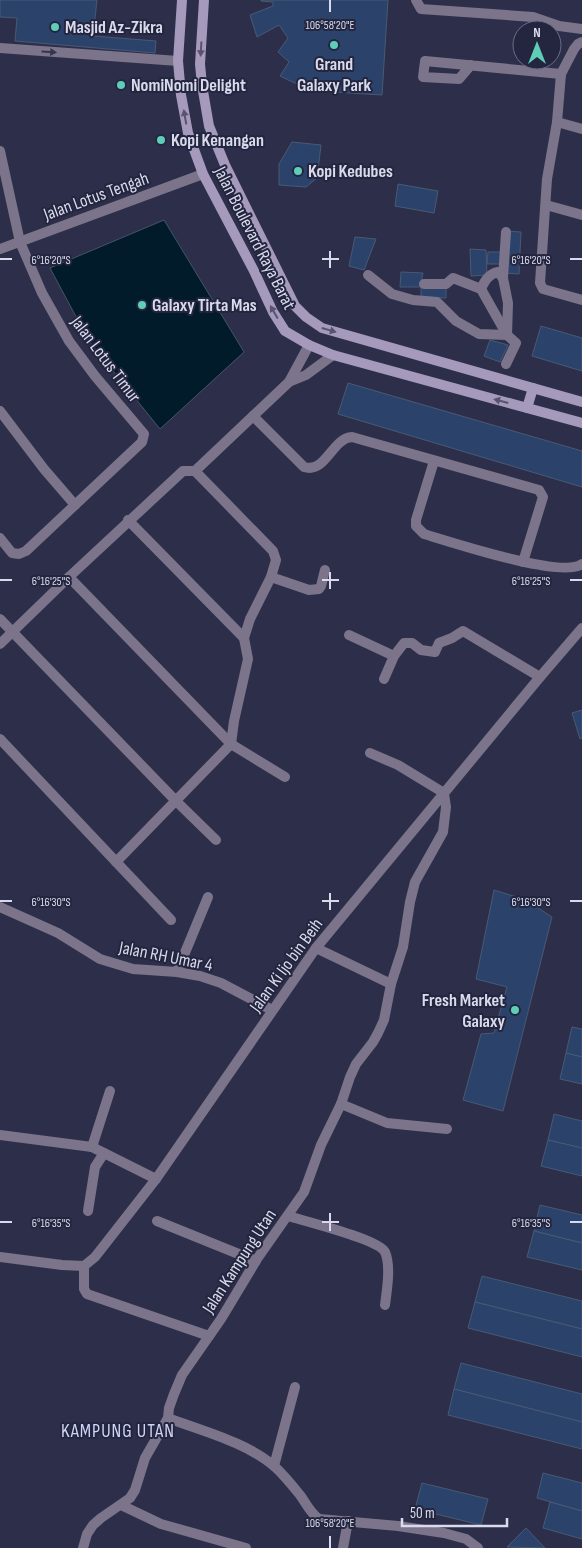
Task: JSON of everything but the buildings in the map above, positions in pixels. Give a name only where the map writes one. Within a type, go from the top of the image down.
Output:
[{"type":"main road","name":"Jalan Boulevard Raya Barat","points":[[182,0],[178,61],[181,95],[188,133],[203,174],[254,271],[273,312],[285,331],[309,345],[333,354],[582,423]]},
{"type":"main road","name":"Jalan Boulevard Raya Barat","points":[[204,0],[200,64],[209,126],[225,165],[295,306],[306,317],[322,328],[582,402]]},
{"type":"main road","points":[[527,408],[533,388]]},
{"type":"street","points":[[416,0],[421,9],[533,17],[559,26],[582,29]]},
{"type":"street","points":[[582,42],[574,49],[561,74],[557,122],[547,179],[540,283],[543,289],[582,300]]},
{"type":"street","points":[[0,48],[178,61]]},
{"type":"street","points":[[471,65],[561,74]]},
{"type":"street","points":[[557,122],[582,129]]},
{"type":"street","name":"Jalan Lotus Timur","points":[[0,151],[20,242],[42,293],[68,341],[144,434],[142,442],[75,504]]},
{"type":"street","name":"Jalan Lotus Tengah","points":[[0,249],[203,174]]},
{"type":"street","points":[[546,205],[582,215]]},
{"type":"street","points":[[506,232],[503,278],[508,303],[507,335]]},
{"type":"street","points":[[481,289],[484,281],[491,274],[498,272],[503,278]]},
{"type":"street","points":[[368,275],[392,294],[413,300],[437,302],[456,321],[479,334],[507,335]]},
{"type":"street","points":[[424,284],[446,284],[453,278],[481,289],[507,335],[516,344],[506,364]]},
{"type":"street","points":[[0,644],[128,520],[184,471],[194,471],[289,382],[309,345]]},
{"type":"street","points":[[289,382],[306,375],[333,354]]},
{"type":"street","points":[[0,411],[44,469],[75,504],[26,551],[19,554],[12,553],[0,538]]},
{"type":"street","points":[[253,416],[304,467],[318,466],[344,438],[349,437],[539,490],[543,497],[523,562]]},
{"type":"street","points":[[434,461],[416,520],[416,526],[424,534],[523,562],[565,567],[577,567],[582,564]]},
{"type":"street","points":[[116,862],[231,744],[234,721],[248,659],[244,638],[250,619],[271,577],[276,560],[273,550],[194,471]]},
{"type":"street","points":[[128,520],[244,638]]},
{"type":"street","points":[[271,577],[308,590],[314,590],[322,586],[325,570]]},
{"type":"street","points":[[68,577],[231,744],[285,777]]},
{"type":"street","points":[[0,619],[216,840]]},
{"type":"street","name":"Jalan Ki Ijo bin Beih","points":[[84,1266],[95,1257],[156,1179],[316,948],[582,628]]},
{"type":"street","points":[[384,679],[394,656],[404,643],[412,643],[421,650],[435,652],[439,643],[452,638],[462,631],[540,677]]},
{"type":"street","points":[[350,635],[394,656]]},
{"type":"street","points":[[0,739],[171,920]]},
{"type":"street","points":[[370,753],[398,765],[444,794]]},
{"type":"street","name":"Jalan Kampung Utan","points":[[83,1548],[93,1525],[130,1498],[135,1490],[145,1458],[168,1418],[174,1394],[182,1375],[256,1261],[304,1192],[321,1145],[341,1104],[356,1064],[373,1042],[384,1020],[391,984],[403,947],[415,882],[443,832],[446,807],[444,794]]},
{"type":"street","points":[[176,972],[208,897]]},
{"type":"street","name":"Jalan RH Umar 4","points":[[0,907],[58,933],[100,959],[133,969],[200,976],[221,983],[272,1010]]},
{"type":"street","points":[[316,948],[391,984]]},
{"type":"street","points":[[92,1147],[110,1091]]},
{"type":"street","points":[[341,1104],[387,1123],[447,1129]]},
{"type":"street","points":[[0,1135],[92,1147],[156,1179]]},
{"type":"street","points":[[88,1211],[95,1168],[104,1153]]},
{"type":"street","points":[[288,1216],[351,1235],[379,1246],[384,1250],[388,1263],[385,1305]]},
{"type":"street","points":[[157,1221],[256,1261]]},
{"type":"street","points":[[0,1257],[84,1266],[84,1289],[87,1294],[209,1336]]},
{"type":"street","points":[[274,1466],[295,1386]]},
{"type":"street","points":[[168,1418],[240,1445],[274,1466],[319,1519],[398,1526],[444,1533],[466,1539],[478,1548]]},
{"type":"street","points":[[121,1505],[161,1524],[246,1548]]},
{"type":"street","points":[[343,1548],[348,1521]]},
{"type":"water","name":"Galaxy Tirta Mas","points":[[164,220],[244,352],[160,429],[89,341],[50,268]]},
{"type":"place","name":"Masjid Az-Zikra","points":[[55,27]]},
{"type":"place","name":"Grand Galaxy Park","points":[[334,45]]},
{"type":"place","name":"NomiNomi Delight","points":[[121,85]]},
{"type":"place","name":"Kopi Kenangan","points":[[161,140]]},
{"type":"place","name":"Kopi Kedubes","points":[[298,171]]},
{"type":"place","name":"Galaxy Tirta Mas","points":[[142,305]]},
{"type":"place","name":"Fresh Market Galaxy","points":[[515,1010]]},
{"type":"district","name":"KAMPUNG UTAN","points":[[118,1430]]}]
